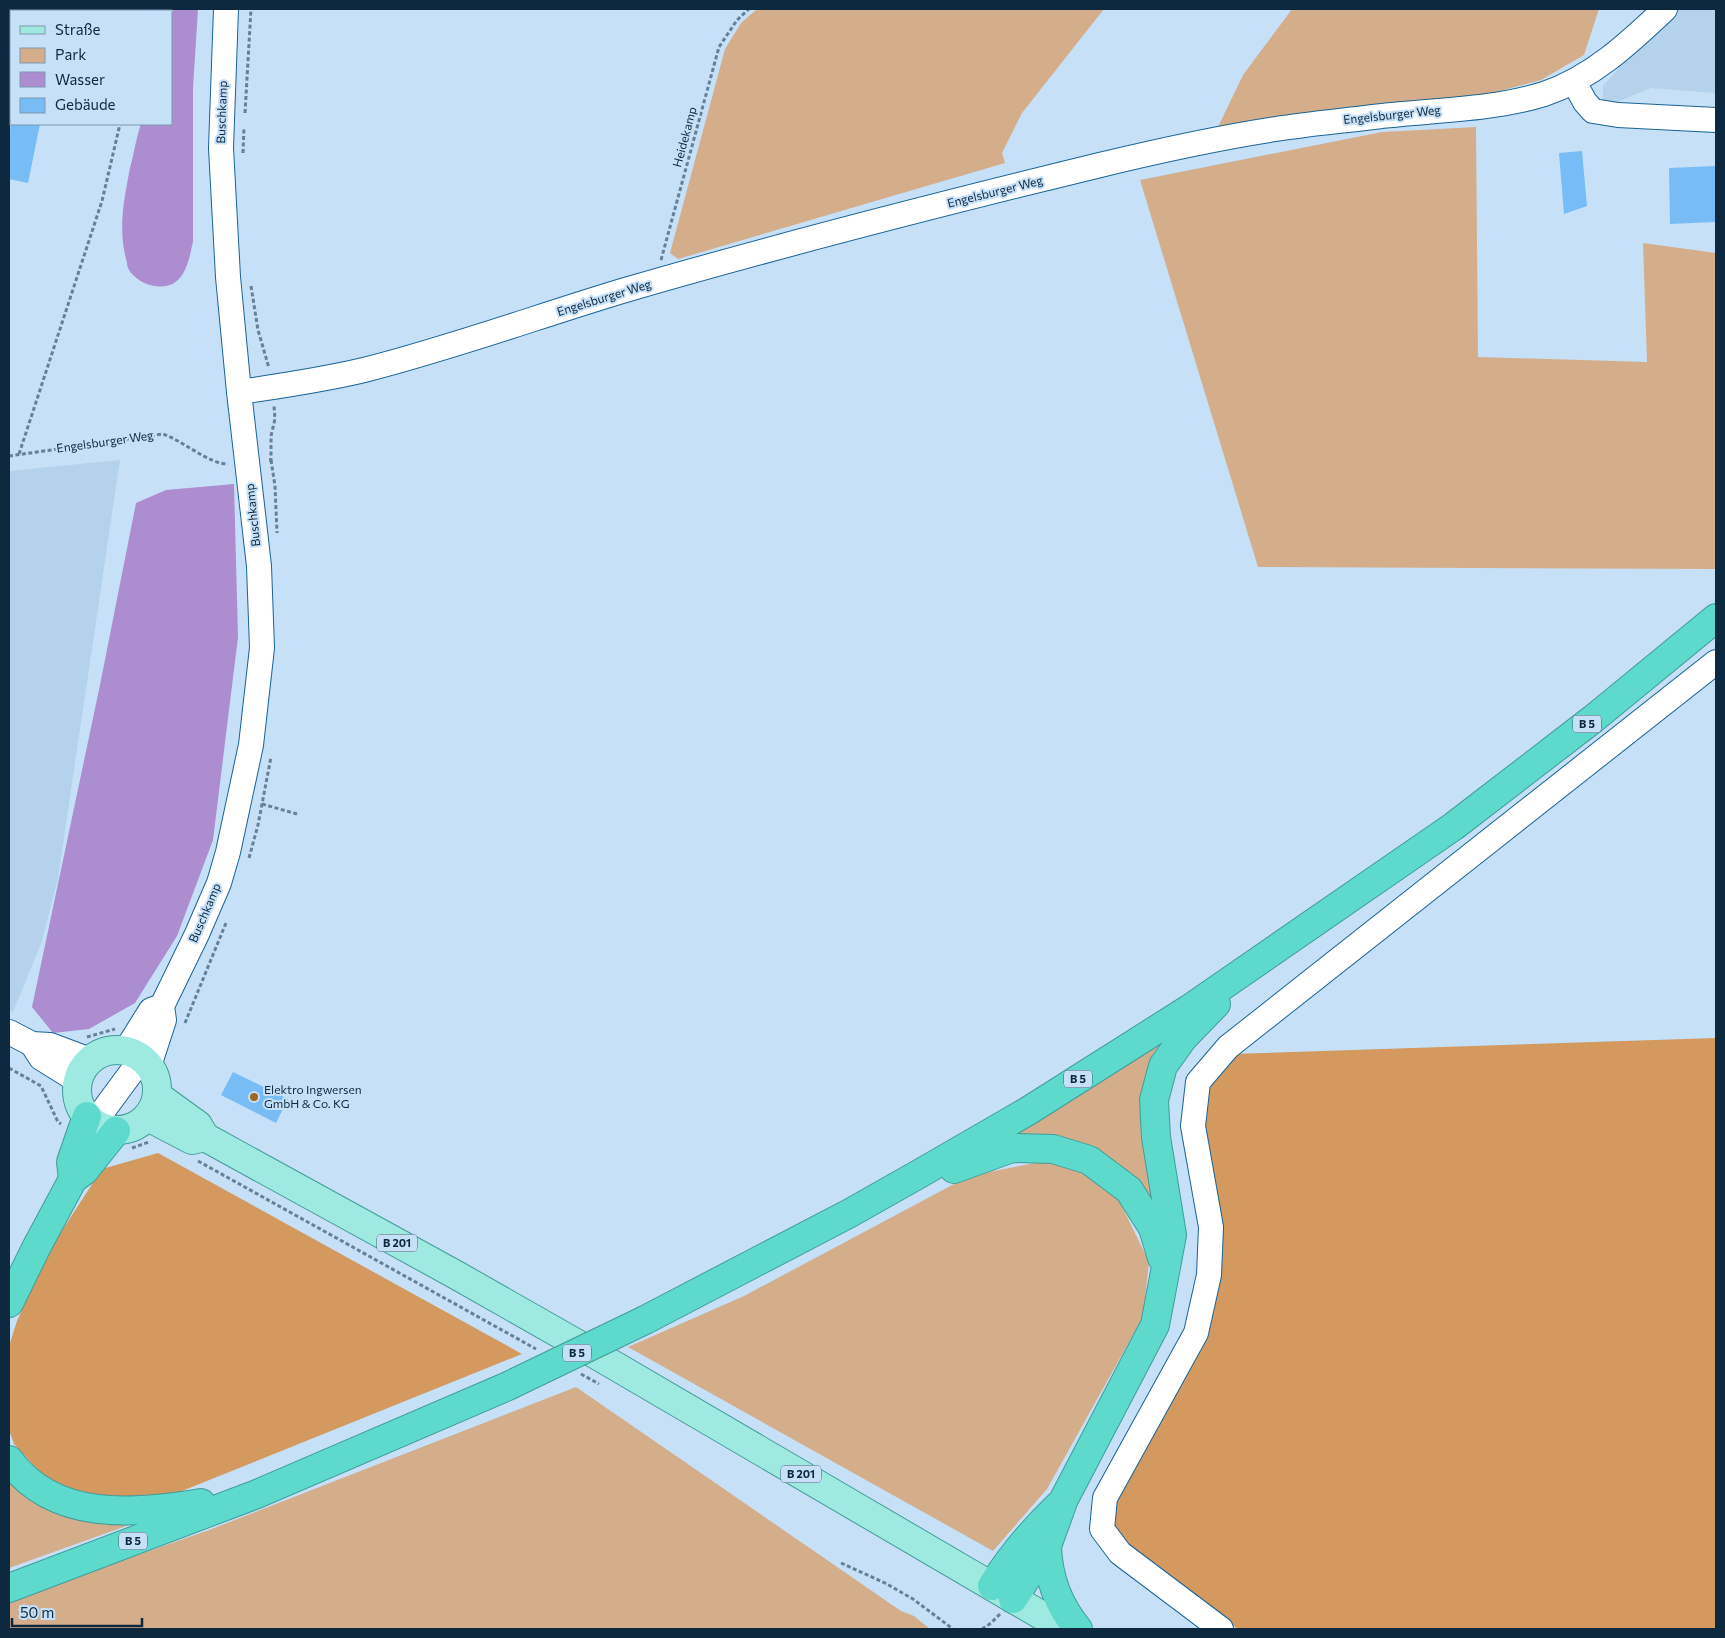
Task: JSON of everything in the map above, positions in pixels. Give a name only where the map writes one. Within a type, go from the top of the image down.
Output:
[{"type":"highway","name":"B 5","points":[[9,1588],[256,1494],[508,1386],[645,1320],[875,1199],[1028,1111],[1189,1009],[1275,951],[1454,826],[1593,719],[1716,618]]},
{"type":"highway","points":[[1001,1604],[1047,1546],[1064,1499],[1156,1325],[1172,1236],[1156,1137],[1154,1100],[1163,1066],[1184,1038],[1204,1016],[1275,951]]},
{"type":"highway","points":[[9,1303],[73,1179],[84,1171],[96,1131]]},
{"type":"highway","points":[[875,1199],[971,1161],[1012,1148],[1053,1149],[1089,1160],[1129,1190],[1153,1228],[1166,1271]]},
{"type":"highway","points":[[9,1460],[40,1490],[76,1506],[118,1510],[154,1510],[256,1494]]},
{"type":"highway","points":[[1001,1604],[1008,1560],[1030,1533],[1064,1499]]},
{"type":"highway","points":[[1047,1546],[1050,1578],[1060,1603],[1078,1629]]},
{"type":"main road","points":[[113,1050],[139,1058],[154,1073],[158,1084],[154,1119],[128,1130],[96,1131],[80,1106],[77,1094],[84,1071],[100,1053],[113,1050]]},
{"type":"main road","name":"B 201","points":[[154,1119],[192,1140],[198,1147],[588,1350],[1001,1604],[1065,1629]]},
{"type":"street","name":"Buschkamp","points":[[96,1131],[164,1020],[162,1006],[219,883],[251,744],[262,648],[259,566],[228,277],[221,148],[226,9]]},
{"type":"street","name":"Engelsburger Weg","points":[[239,392],[295,385],[367,369],[779,247],[1112,163],[1277,129],[1516,101],[1574,82],[1620,50],[1665,9]]},
{"type":"street","points":[[1574,82],[1585,102],[1593,111],[1618,116],[1716,120]]},
{"type":"street","points":[[1221,1629],[1120,1553],[1102,1529],[1105,1498],[1196,1333],[1209,1274],[1210,1227],[1194,1126],[1198,1082],[1228,1046],[1716,662]]},
{"type":"street","points":[[9,1032],[32,1044],[50,1045],[84,1071]]},
{"type":"path","points":[[244,116],[251,9]]},
{"type":"path","name":"Heidekamp","points":[[663,280],[660,264],[661,256],[720,47],[738,20],[749,9]]},
{"type":"path","points":[[19,454],[102,201],[120,125]]},
{"type":"path","points":[[243,154],[244,125]]},
{"type":"path","points":[[250,282],[258,330],[268,361],[272,387]]},
{"type":"path","name":"Engelsburger Weg","points":[[9,456],[163,434],[218,463],[271,460],[275,419],[272,387]]},
{"type":"path","points":[[240,798],[297,814]]},
{"type":"path","points":[[9,1068],[41,1086],[58,1122],[96,1131],[118,1152],[149,1142],[154,1119]]},
{"type":"path","points":[[198,1147],[538,1351]]},
{"type":"path","points":[[573,1370],[599,1384]]},
{"type":"path","points":[[841,1564],[885,1582],[913,1599],[953,1629]]},
{"type":"shaded area","points":[[1672,9],[1716,9],[1716,93],[1651,88],[1610,105],[1603,103],[1603,86]]},
{"type":"shaded area","points":[[120,460],[58,878],[42,941],[13,1012],[9,1010],[9,471]]},
{"type":"shaded area","points":[[1716,1038],[1716,1628],[1238,1629],[1124,1547],[1108,1526],[1113,1502],[1203,1334],[1200,1125],[1205,1084],[1233,1054]]},
{"type":"shaded area","points":[[158,1153],[522,1354],[157,1501],[79,1494],[48,1481],[14,1444],[9,1430],[9,1346],[17,1321],[48,1252],[102,1169]]},
{"type":"green space","points":[[757,9],[1104,9],[1022,113],[1002,153],[1005,163],[678,259],[670,253],[725,49],[741,23]]},
{"type":"green space","points":[[1292,9],[1599,9],[1584,55],[1541,80],[1492,93],[1218,127],[1243,75]]},
{"type":"green space","points":[[1476,127],[1478,357],[1647,362],[1643,243],[1716,253],[1716,569],[1258,567],[1140,180],[1382,132]]},
{"type":"green space","points":[[1177,1028],[1152,1074],[1163,1233],[1130,1176],[1094,1146],[1042,1137],[989,1145]]},
{"type":"green space","points":[[1045,1161],[1082,1172],[1118,1198],[1149,1262],[1143,1317],[1047,1489],[993,1551],[628,1347],[744,1296],[969,1176]]},
{"type":"green space","points":[[576,1387],[901,1611],[914,1616],[930,1629],[9,1629],[9,1600],[209,1530]]},
{"type":"green space","points":[[9,1474],[31,1497],[69,1518],[129,1525],[9,1568]]},
{"type":"water","points":[[174,9],[198,9],[193,88],[193,241],[189,260],[182,276],[170,285],[161,286],[145,283],[135,277],[129,270],[122,236],[122,225],[128,180],[141,125],[172,125],[172,13]]},
{"type":"water","points":[[234,484],[238,637],[213,840],[177,936],[135,1003],[89,1029],[53,1033],[32,1007],[100,685],[136,503],[166,490]]},
{"type":"building","points":[[11,125],[40,125],[28,183],[9,179]]},
{"type":"building","points":[[1582,151],[1587,206],[1564,214],[1559,153]]},
{"type":"building","points":[[1716,166],[1716,222],[1670,224],[1669,168]]},
{"type":"building","name":"Elektro Ingwersen GmbH & Co. KG","points":[[233,1072],[288,1099],[276,1123],[221,1095]]},
{"type":"place","name":"Elektro Ingwersen GmbH & Co. KG","points":[[254,1097]]}]
